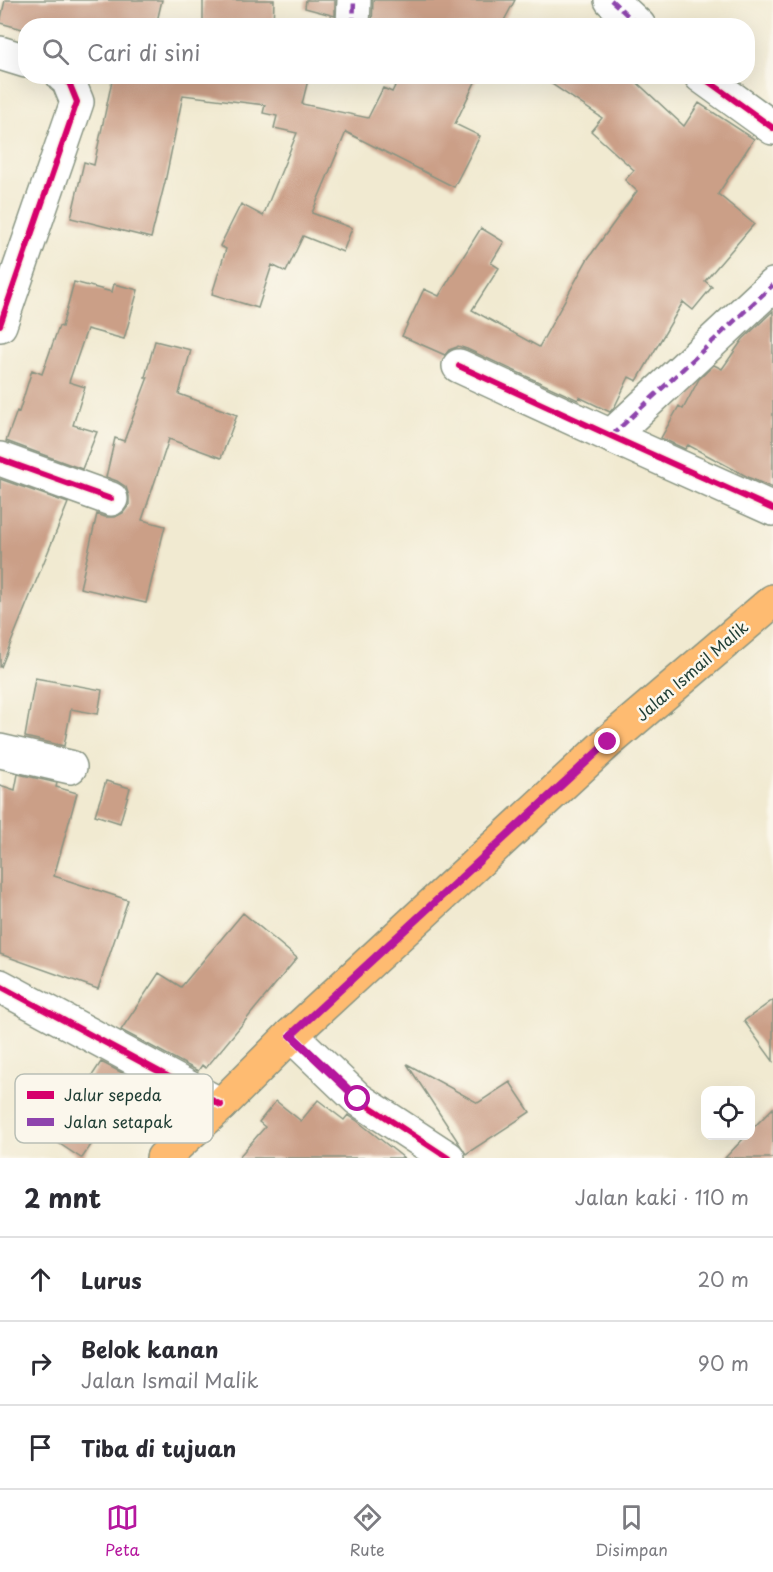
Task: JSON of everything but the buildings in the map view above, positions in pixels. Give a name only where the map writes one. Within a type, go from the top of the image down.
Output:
[{"type":"main road","name":"Jalan Ismail Malik","points":[[213,1112],[291,1035],[608,742],[773,601]]},
{"type":"main road","name":"Jalan Ismail Malik","points":[[163,1158],[179,1143]]},
{"type":"street","points":[[353,18],[354,0]]},
{"type":"street","points":[[610,0],[630,18]]},
{"type":"street","points":[[0,54],[18,59]]},
{"type":"street","points":[[0,325],[77,102],[70,84]]},
{"type":"street","points":[[712,84],[773,128]]},
{"type":"street","points":[[611,436],[773,285]]},
{"type":"street","points":[[459,366],[773,509]]},
{"type":"street","points":[[0,459],[111,500]]},
{"type":"street","points":[[0,751],[70,767]]},
{"type":"street","points":[[0,986],[163,1074]]},
{"type":"street","points":[[291,1035],[358,1099],[448,1158]]},
{"type":"street","points":[[213,1101],[220,1105]]},
{"type":"marked path","points":[[353,18],[354,0]]},
{"type":"marked path","points":[[611,0],[630,18]]},
{"type":"marked path","points":[[611,436],[773,285]]},
{"type":"cycle path","points":[[0,325],[77,102],[70,84]]},
{"type":"cycle path","points":[[712,84],[773,128]]},
{"type":"cycle path","points":[[459,366],[773,509]]},
{"type":"cycle path","points":[[0,459],[111,499]]},
{"type":"cycle path","points":[[0,986],[163,1074]]},
{"type":"cycle path","points":[[291,1035],[358,1099],[448,1158]]},
{"type":"cycle path","points":[[213,1101],[221,1105]]},
{"type":"route","points":[[358,1099],[291,1035],[608,742]]}]
